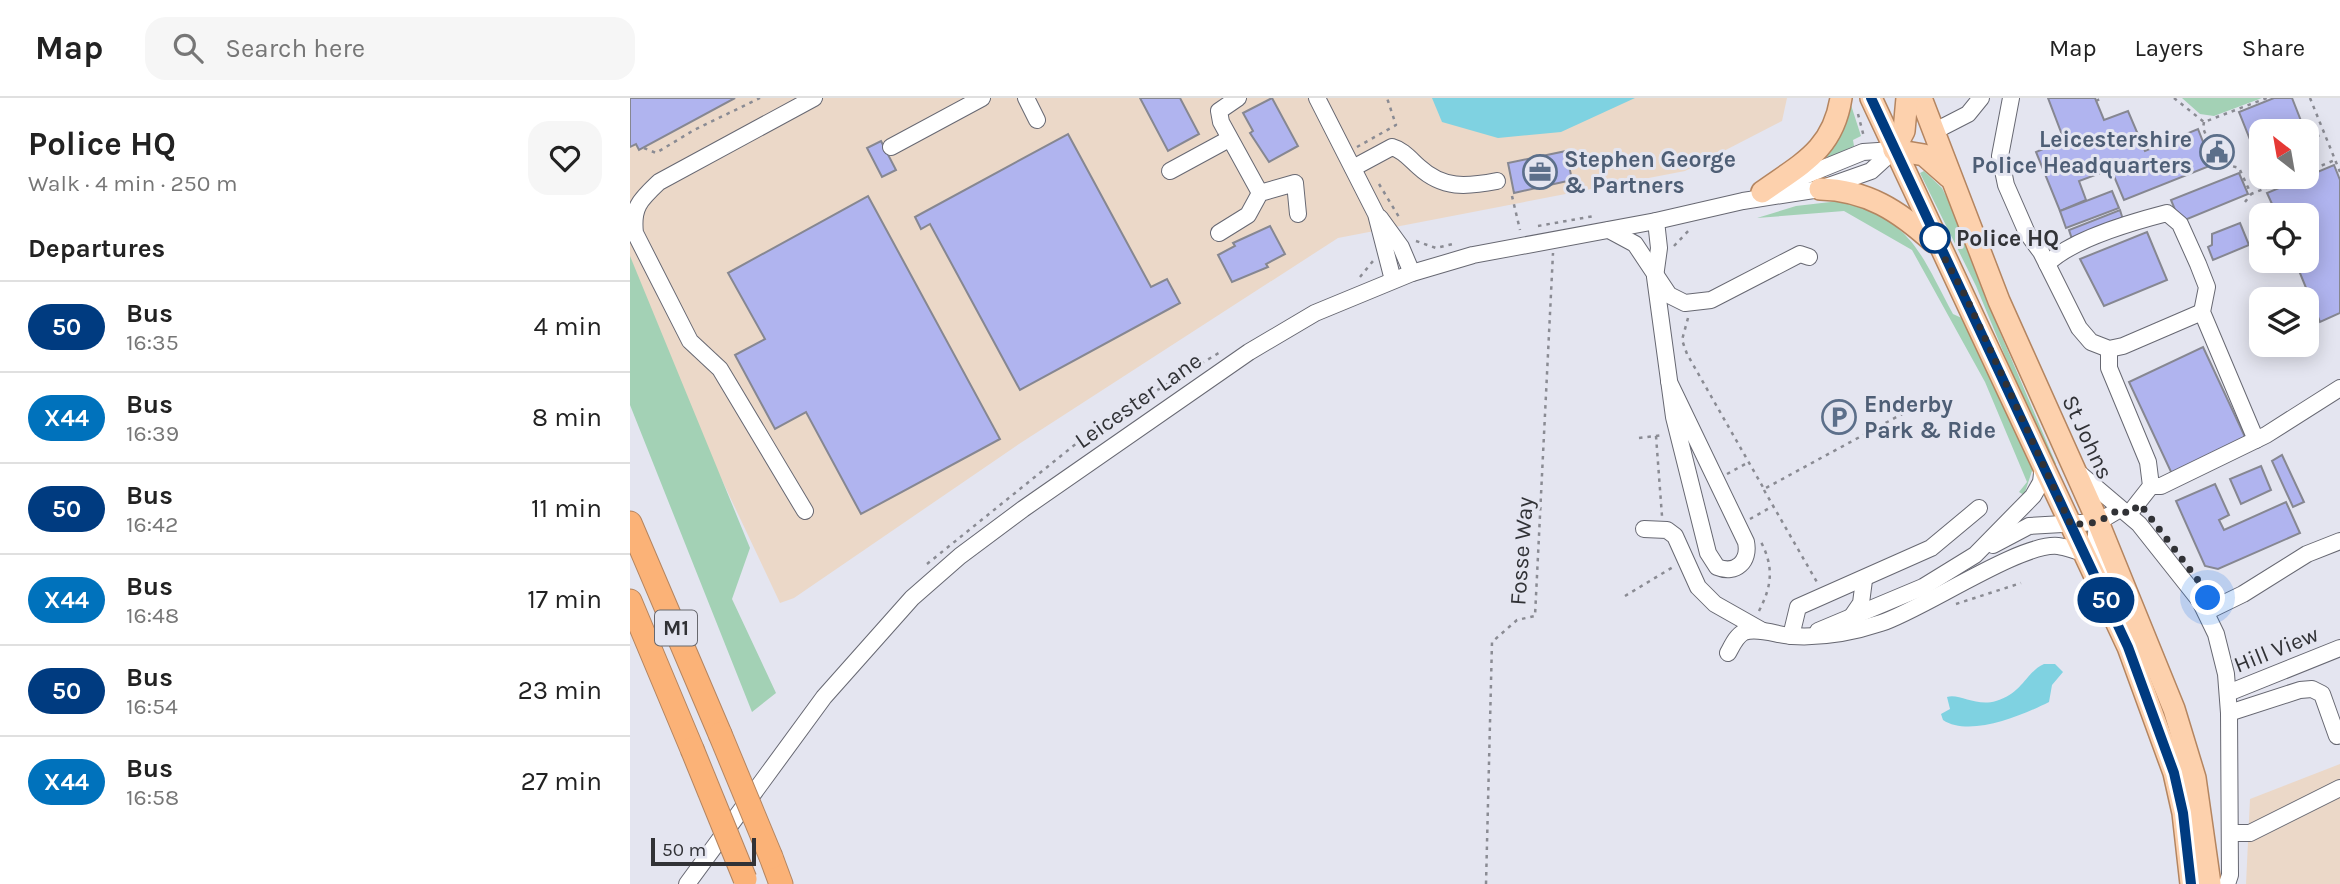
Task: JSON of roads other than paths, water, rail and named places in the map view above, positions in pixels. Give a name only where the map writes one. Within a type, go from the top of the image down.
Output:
[{"type":"highway","name":"M1","points":[[630,523],[781,884]]},
{"type":"highway","name":"M1","points":[[630,601],[746,881]]},
{"type":"main road","points":[[1753,197],[1810,159],[1823,145],[1836,122],[1841,98]]},
{"type":"main road","points":[[1871,98],[1939,248],[1989,343],[2128,647],[2174,773],[2183,813],[2191,884]]},
{"type":"main road","points":[[1894,149],[1904,131],[1907,98]]},
{"type":"main road","name":"St Johns","points":[[1922,98],[1999,301],[2070,465],[2098,522],[2174,709],[2195,778],[2210,884]]},
{"type":"main road","points":[[1894,149],[1933,132]]},
{"type":"main road","points":[[1894,149],[1924,155],[1939,166],[1952,181]]},
{"type":"main road","points":[[1820,189],[1841,190],[1882,203],[1915,226],[1939,248]]},
{"type":"main road","points":[[2070,465],[2074,499],[2071,525]]},
{"type":"street","points":[[804,511],[720,369],[690,341],[635,233],[631,211],[659,182],[814,98]]},
{"type":"street","points":[[891,147],[982,98]]},
{"type":"street","points":[[1027,98],[1037,120]]},
{"type":"street","points":[[1238,98],[1219,111],[1229,139],[1260,193]]},
{"type":"street","points":[[1317,98],[1359,165],[1376,214],[1392,280]]},
{"type":"street","points":[[1933,132],[1968,114],[1981,98]]},
{"type":"street","points":[[2011,98],[2000,156],[2002,170],[2015,209],[2047,264],[2079,328],[2091,342],[2109,349],[2123,346],[2202,312]]},
{"type":"street","points":[[1170,171],[1229,139]]},
{"type":"street","points":[[1359,165],[1392,147],[1400,149],[1423,171],[1446,184],[1469,186],[1497,181]]},
{"type":"street","name":"Leicester Lane","points":[[1753,197],[1863,152],[1894,149]]},
{"type":"street","name":"Leicester Lane","points":[[689,884],[824,697],[894,617],[960,556],[1108,448],[1249,352],[1315,313],[1412,273],[1473,255],[1656,221],[1753,197],[1820,189],[1871,171],[1894,149]]},
{"type":"street","points":[[1219,233],[1248,215],[1260,193],[1294,183],[1298,214]]},
{"type":"street","points":[[2047,264],[2056,254],[2131,222],[2167,213],[2180,224],[2207,287],[2202,312],[2256,440]]},
{"type":"street","points":[[1376,214],[1401,247],[1412,273]]},
{"type":"street","points":[[1656,221],[1659,248],[1655,277],[1669,382],[1674,417],[1708,553],[1717,567],[1731,568],[1745,561],[1748,553],[1746,542],[1669,382]]},
{"type":"street","points":[[1609,230],[1635,244],[1669,295],[1685,303],[1711,300],[1747,284],[1800,254],[1809,257]]},
{"type":"street","points":[[2109,349],[2109,368],[2148,462],[2151,486]]},
{"type":"street","points":[[1798,636],[1850,619],[1923,587],[2029,526],[2098,522],[2124,512],[2151,486],[2161,486],[2256,440],[2289,428],[2340,388]]},
{"type":"street","points":[[1975,555],[2033,496],[2040,482],[2043,465]]},
{"type":"street","points":[[2070,465],[2124,512],[2207,612],[2223,655],[2228,693],[2230,833],[2227,884]]},
{"type":"street","points":[[1798,636],[1798,607],[1931,548],[1979,508]]},
{"type":"street","points":[[2098,522],[2094,547],[2123,616],[2128,647]]},
{"type":"street","points":[[2056,545],[2071,525]]},
{"type":"street","points":[[1644,529],[1667,530],[1675,536],[1698,587],[1715,604],[1763,631]]},
{"type":"street","points":[[2207,612],[2244,594],[2306,554],[2340,541]]},
{"type":"street","points":[[1728,653],[1739,635],[1747,631],[1834,636],[1887,621],[1965,581],[2032,551],[2056,545],[2084,553]]},
{"type":"street","points":[[1850,619],[1861,603],[1864,580]]},
{"type":"street","name":"Hill View","points":[[2228,693],[2340,648]]},
{"type":"street","points":[[2229,713],[2300,690],[2312,689],[2322,695],[2337,736]]},
{"type":"street","points":[[2230,833],[2250,833],[2340,788]]},
{"type":"water","points":[[1432,98],[1635,98],[1561,132],[1498,138],[1442,122]]},
{"type":"water","points":[[2044,664],[2055,664],[2063,672],[2052,685],[2049,702],[2025,713],[1982,726],[1954,725],[1943,720],[1941,714],[1950,709],[1947,697],[1982,702],[1996,701],[2012,693]]},
{"type":"place","name":"Leicestershire Police Headquarters","points":[[2217,152]]},
{"type":"place","name":"Stephen George & Partners","points":[[1540,172]]},
{"type":"place","name":"Police HQ","points":[[1935,238]]},
{"type":"place","name":"Enderby Park & Ride","points":[[1839,417]]}]
